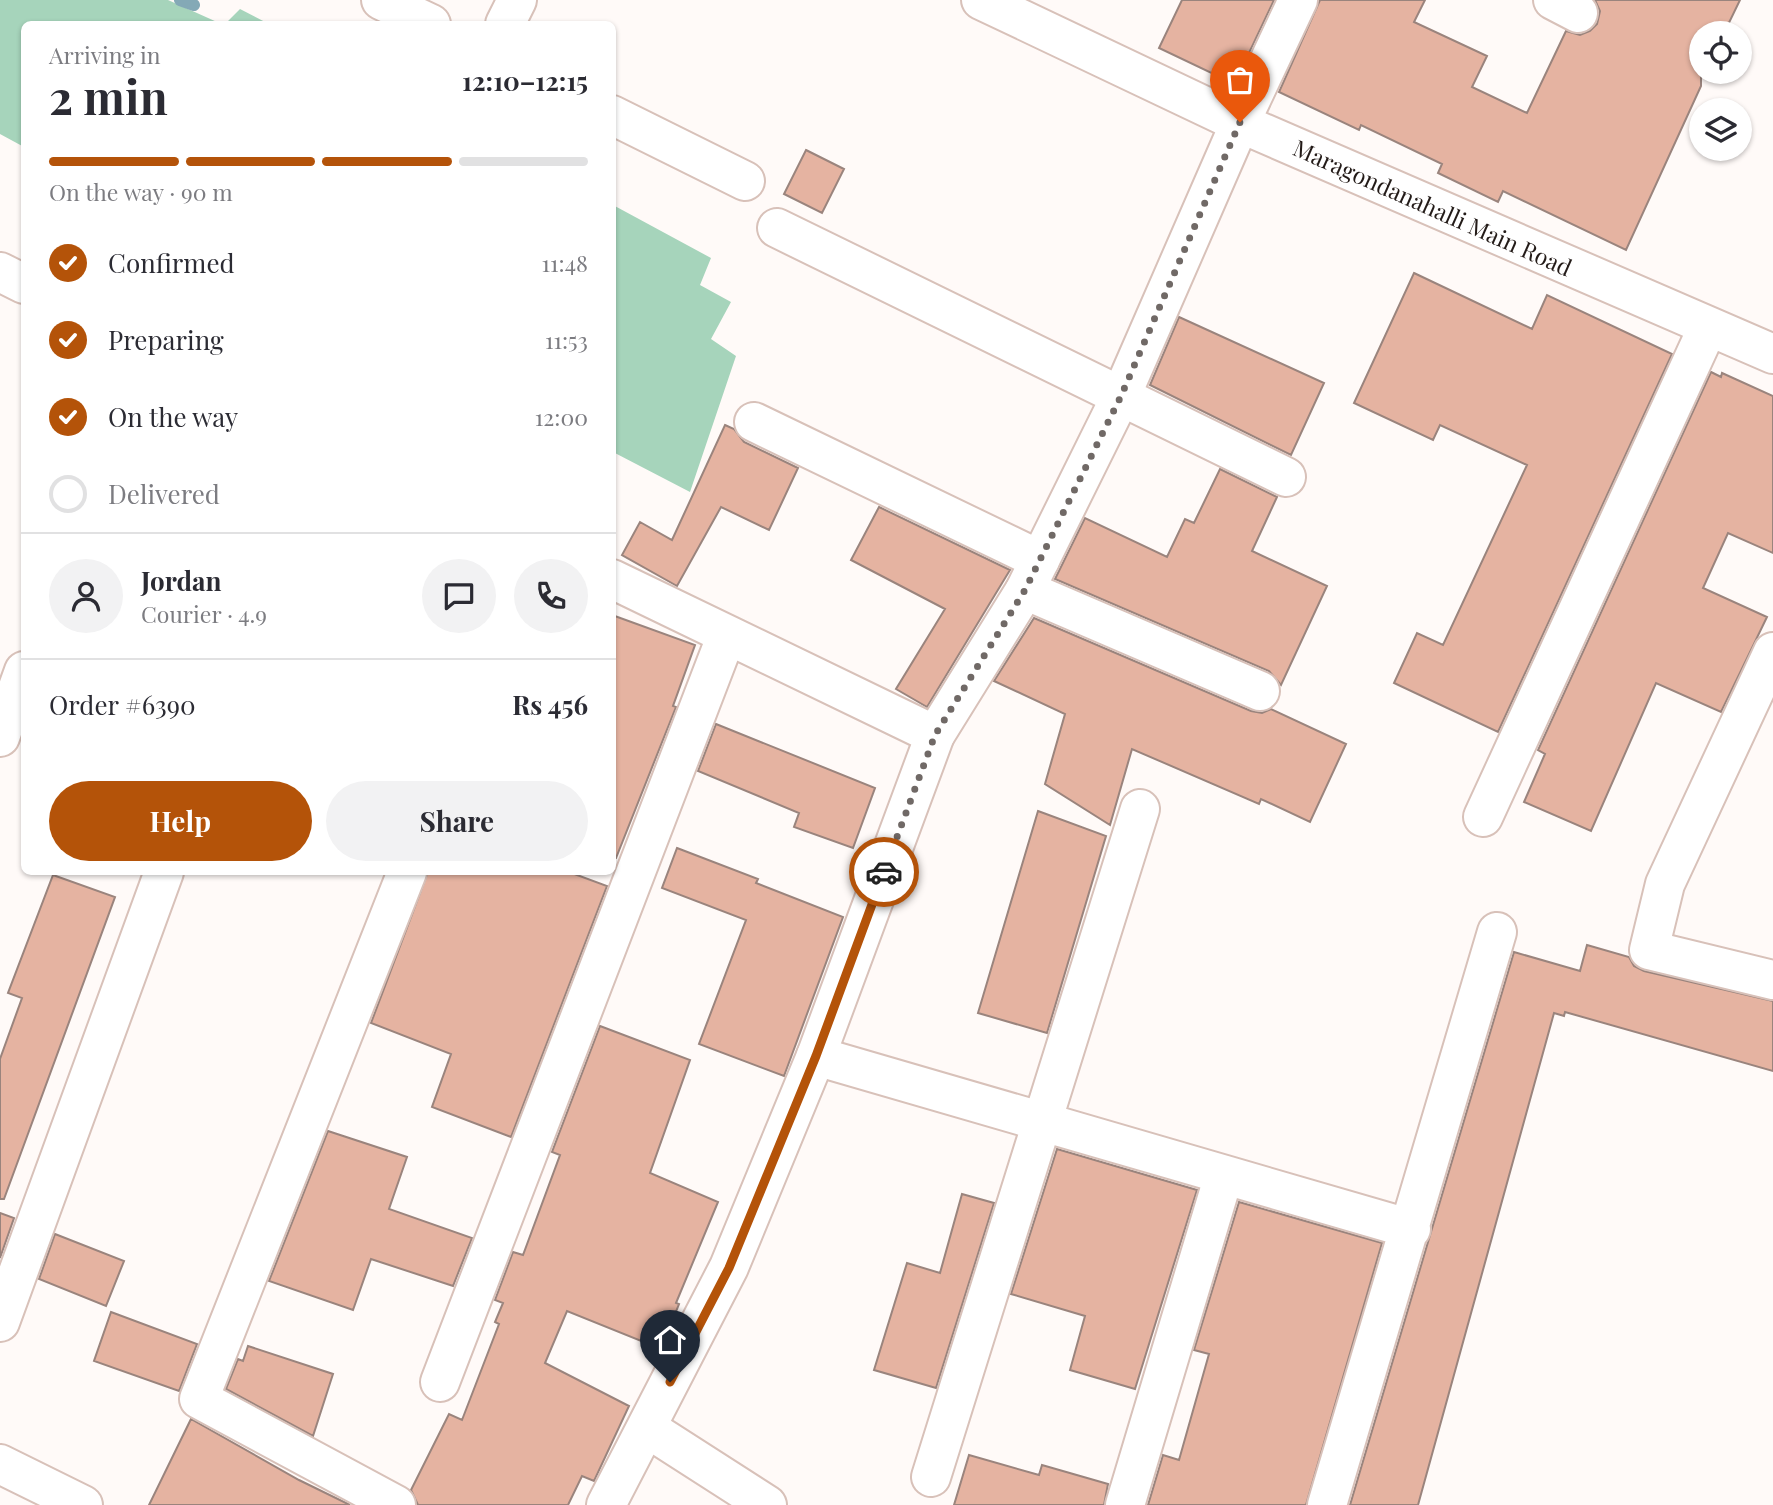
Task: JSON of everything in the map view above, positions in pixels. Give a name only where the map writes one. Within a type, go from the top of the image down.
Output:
[{"type":"street","points":[[381,0],[424,21]]},
{"type":"street","points":[[506,21],[517,0]]},
{"type":"street","name":"Maragondanahalli Main Road","points":[[981,0],[1240,122],[1773,354]]},
{"type":"street","points":[[606,1505],[729,1268],[816,1056],[935,735],[1033,575],[1121,396],[1240,122],[1298,0]]},
{"type":"street","points":[[616,117],[745,181]]},
{"type":"street","points":[[777,228],[1286,477]]},
{"type":"street","points":[[0,272],[21,282]]},
{"type":"street","points":[[1483,817],[1708,327]]},
{"type":"street","points":[[754,422],[1033,575],[1260,691]]},
{"type":"street","points":[[616,581],[726,637],[935,735]]},
{"type":"street","points":[[440,1382],[726,637]]},
{"type":"street","points":[[1773,652],[1665,884],[1649,950],[1773,980]]},
{"type":"street","points":[[0,737],[21,679]]},
{"type":"street","points":[[931,1477],[1140,809]]},
{"type":"street","points":[[0,1322],[163,875]]},
{"type":"street","points":[[396,1505],[199,1399],[406,875]]},
{"type":"street","points":[[1327,1505],[1497,932]]},
{"type":"street","points":[[816,1056],[1411,1229]]},
{"type":"street","points":[[1125,1505],[1224,1175]]},
{"type":"street","points":[[646,1428],[767,1505]]},
{"type":"street","points":[[0,1464],[83,1505]]},
{"type":"green space","points":[[0,0],[168,0],[215,21],[21,21],[21,145],[0,134]]},
{"type":"green space","points":[[240,9],[263,21],[228,21]]},
{"type":"green space","points":[[616,207],[711,258],[700,285],[731,302],[711,339],[736,356],[690,492],[616,454]]},
{"type":"building","points":[[1182,0],[1274,0],[1240,72],[1230,68],[1224,79],[1159,48]]},
{"type":"building","points":[[1320,0],[1425,0],[1414,22],[1487,56],[1472,87],[1527,113],[1566,31],[1580,35],[1597,24],[1600,11],[1595,0],[1740,0],[1730,21],[1689,21],[1689,84],[1701,86],[1696,98],[1689,98],[1689,112],[1626,250],[1503,191],[1498,202],[1438,173],[1442,164],[1361,125],[1359,130],[1279,92]]},
{"type":"building","points":[[806,150],[844,169],[822,213],[784,194]]},
{"type":"building","points":[[1414,273],[1532,329],[1547,295],[1672,354],[1498,732],[1394,683],[1417,633],[1443,645],[1527,465],[1440,425],[1433,440],[1354,403]]},
{"type":"building","points":[[1179,317],[1324,383],[1291,455],[1150,385]]},
{"type":"building","points":[[1711,372],[1721,377],[1722,373],[1773,396],[1773,553],[1728,533],[1703,588],[1767,617],[1721,712],[1656,683],[1591,831],[1524,802],[1545,754],[1538,750]]},
{"type":"building","points":[[725,425],[734,429],[744,442],[798,468],[769,530],[721,507],[677,586],[622,555],[640,522],[672,540]]},
{"type":"building","points":[[1220,469],[1277,497],[1252,551],[1327,586],[1281,685],[1269,671],[1055,579],[1085,518],[1167,557],[1185,519],[1194,523]]},
{"type":"building","points":[[879,507],[1010,570],[927,707],[896,689],[945,609],[851,560]]},
{"type":"building","points":[[616,616],[695,645],[673,706],[676,707],[616,858]]},
{"type":"building","points":[[1034,618],[1251,711],[1262,713],[1271,709],[1346,744],[1310,822],[1261,799],[1259,804],[1132,749],[1110,825],[1045,784],[1065,714],[994,681]]},
{"type":"building","points":[[716,724],[875,788],[853,848],[794,827],[799,813],[698,771]]},
{"type":"building","points":[[1038,811],[1106,836],[1047,1033],[978,1013]]},
{"type":"building","points":[[677,848],[758,879],[756,883],[843,917],[784,1076],[699,1044],[746,920],[662,888]]},
{"type":"building","points":[[53,875],[115,897],[4,1199],[0,1199],[0,1059],[22,998],[8,993]]},
{"type":"building","points":[[427,875],[577,875],[607,886],[511,1137],[432,1107],[451,1054],[371,1023]]},
{"type":"building","points":[[1587,945],[1629,957],[1634,966],[1644,971],[1773,1001],[1773,1071],[1565,1012],[1564,1016],[1554,1013],[1418,1505],[1350,1505],[1514,952],[1580,971]]},
{"type":"building","points":[[600,1026],[690,1060],[650,1173],[718,1202],[676,1303],[679,1304],[661,1349],[567,1311],[545,1363],[629,1406],[594,1481],[582,1476],[568,1505],[418,1505],[411,1490],[449,1414],[462,1420],[499,1324],[495,1322],[503,1303],[495,1300],[513,1252],[523,1255],[560,1155],[552,1152]]},
{"type":"building","points":[[328,1131],[407,1157],[389,1209],[472,1238],[453,1286],[371,1259],[353,1310],[269,1281]]},
{"type":"building","points":[[1057,1149],[1197,1190],[1135,1389],[1070,1370],[1085,1316],[1011,1294]]},
{"type":"building","points":[[962,1194],[994,1203],[936,1388],[874,1370],[907,1263],[940,1273]]},
{"type":"building","points":[[1239,1202],[1382,1243],[1306,1505],[1148,1505],[1163,1455],[1179,1460],[1209,1354],[1194,1350]]},
{"type":"building","points":[[0,1213],[14,1218],[0,1258]]},
{"type":"building","points":[[55,1234],[124,1261],[106,1306],[39,1279]]},
{"type":"building","points":[[111,1312],[197,1344],[179,1391],[94,1361]]},
{"type":"building","points":[[248,1346],[333,1374],[313,1436],[226,1389],[238,1359],[243,1361]]},
{"type":"building","points":[[191,1419],[299,1480],[350,1505],[149,1505]]},
{"type":"building","points":[[969,1455],[1039,1475],[1042,1465],[1108,1484],[1104,1505],[954,1505]]},
{"type":"waterway","points":[[180,0],[194,5]]},
{"type":"way so far","points":[[884,872],[935,735],[1025,590],[1121,396],[1240,122]]},
{"type":"route","points":[[670,1382],[729,1268],[816,1056],[884,872]]}]
